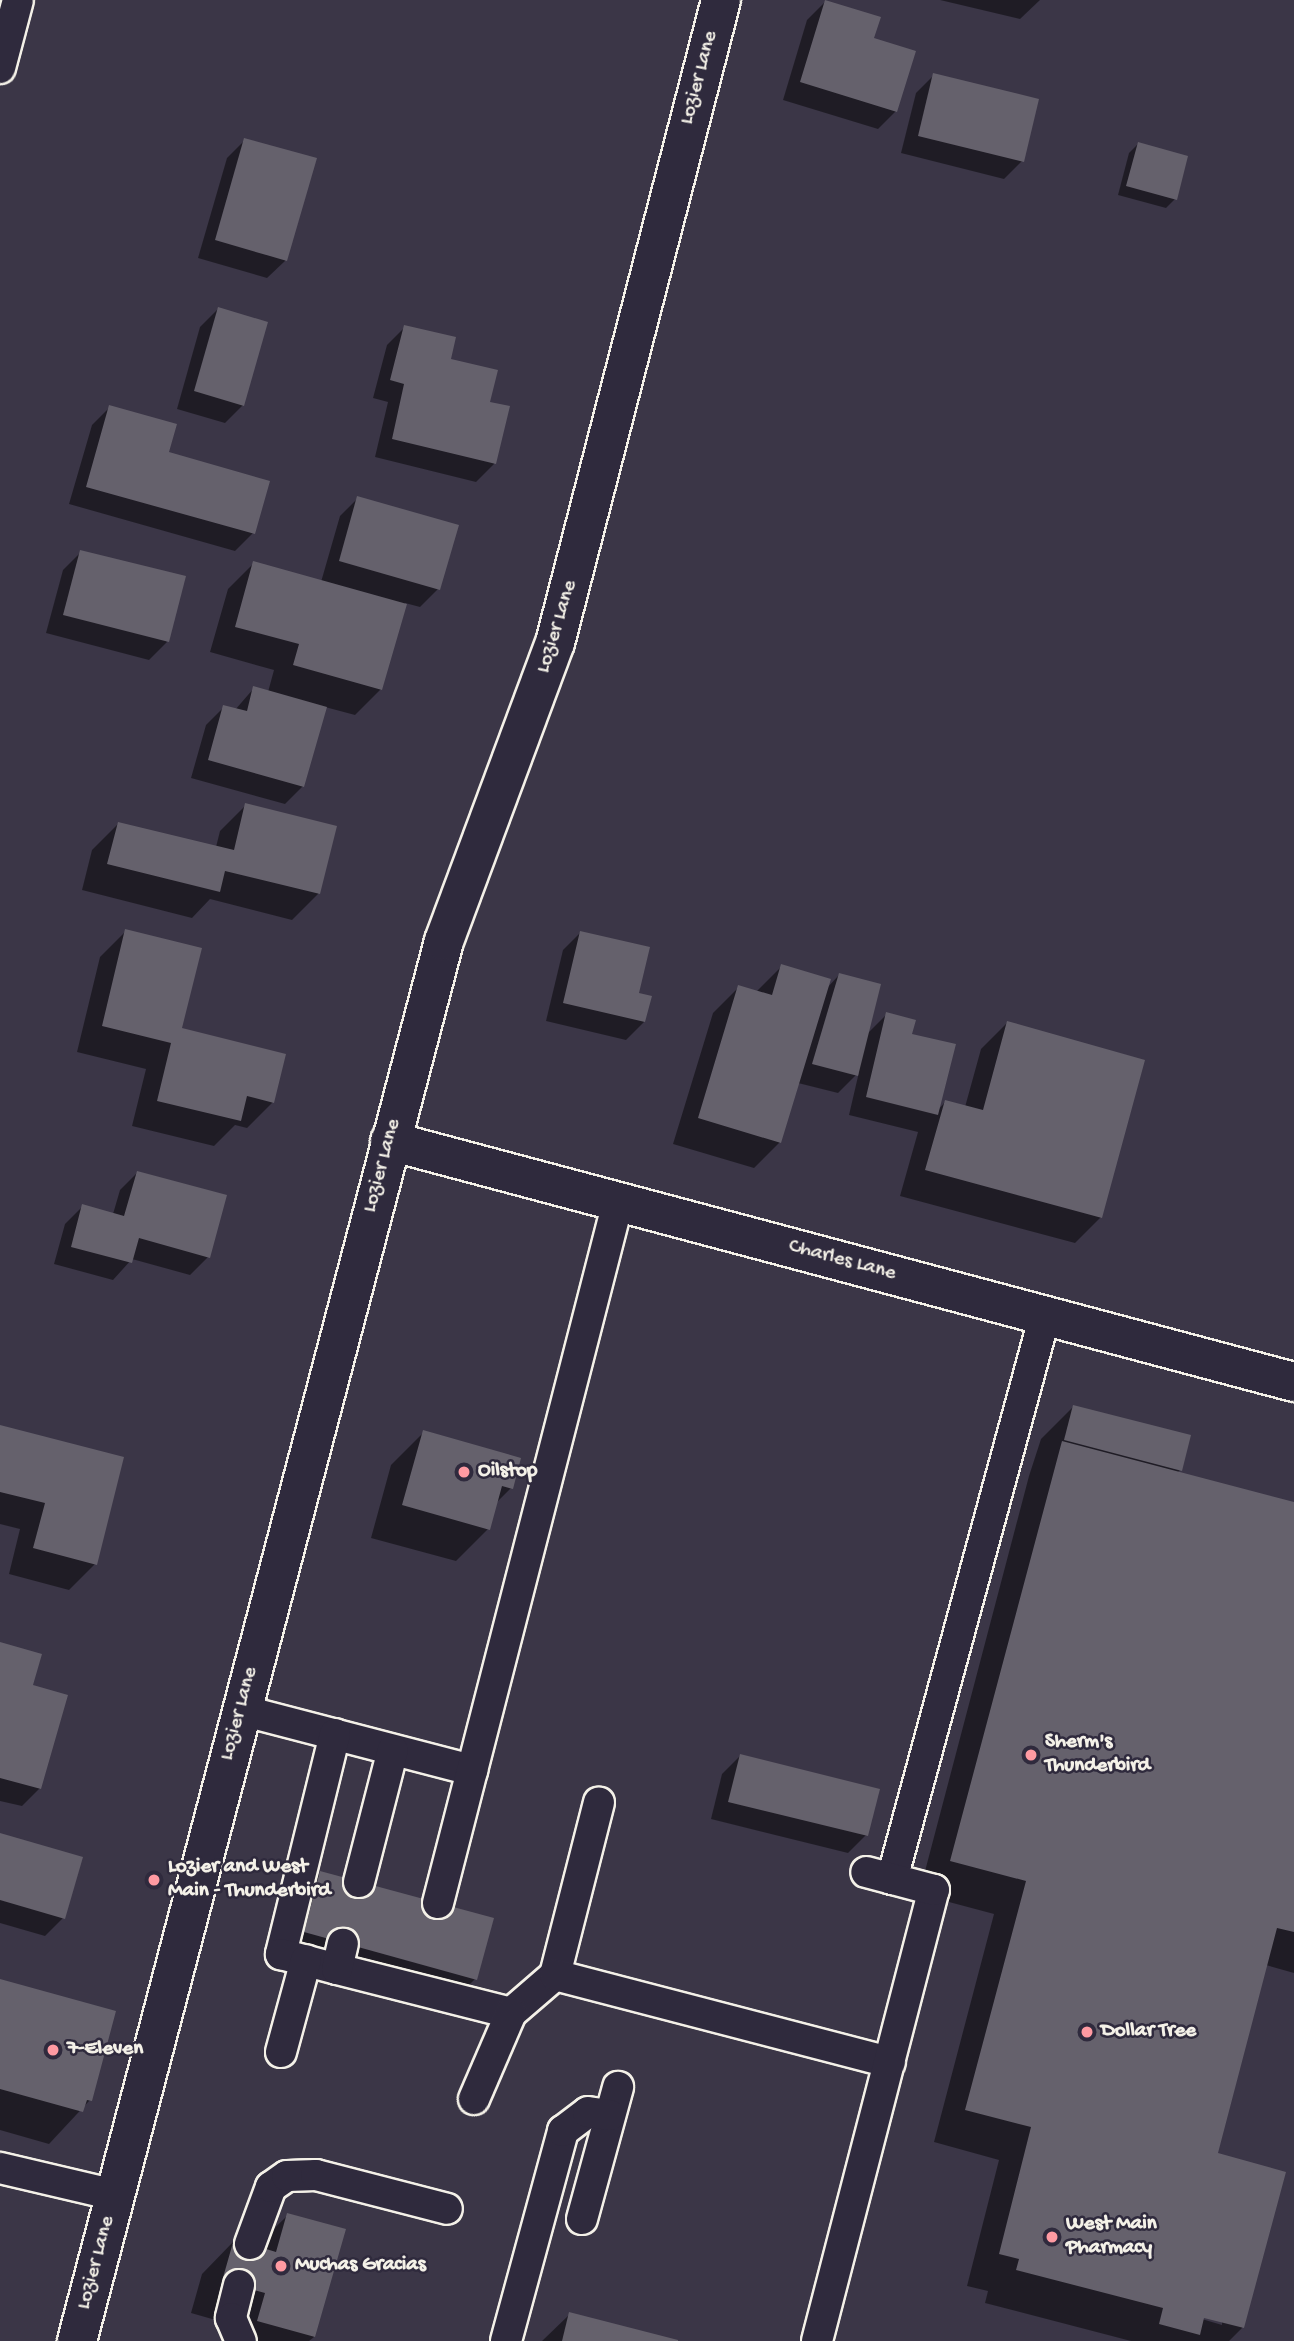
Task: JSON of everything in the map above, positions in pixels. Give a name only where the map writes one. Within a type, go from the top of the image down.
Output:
[{"type":"main road","name":"Lozier Lane","points":[[77,2341],[444,941],[555,643],[721,0]]},
{"type":"main road","name":"Charles Lane","points":[[390,1141],[1294,1382]]},
{"type":"lane","points":[[0,68],[18,0]]},
{"type":"lane","points":[[438,1903],[618,1202]]},
{"type":"lane","points":[[817,2341],[934,1891],[879,1876],[1045,1315]]},
{"type":"lane","points":[[241,1710],[472,1770]]},
{"type":"lane","points":[[335,1734],[281,1954],[306,1960],[340,1956],[419,1977],[511,2013]]},
{"type":"lane","points":[[359,1882],[393,1750]]},
{"type":"lane","points":[[474,2099],[511,2013],[555,1975],[598,1803]]},
{"type":"lane","points":[[281,2052],[306,1960]]},
{"type":"lane","points":[[555,1975],[890,2062]]},
{"type":"lane","points":[[506,2341],[563,2131],[588,2112],[614,2101],[582,2220]]},
{"type":"lane","points":[[0,2168],[115,2195]]},
{"type":"lane","points":[[250,2244],[271,2187],[287,2176],[316,2175],[447,2209]]},
{"type":"lane","points":[[239,2285],[230,2318],[240,2341]]},
{"type":"building","points":[[825,0],[881,17],[874,38],[916,51],[897,112],[800,82]]},
{"type":"building","points":[[933,73],[1039,99],[1024,162],[918,136]]},
{"type":"building","points":[[244,138],[317,158],[287,261],[215,240]]},
{"type":"building","points":[[1138,142],[1188,156],[1177,200],[1126,186]]},
{"type":"building","points":[[218,307],[268,322],[244,406],[194,391]]},
{"type":"building","points":[[404,325],[456,337],[451,359],[498,370],[490,402],[510,406],[496,464],[392,439],[404,384],[390,380]]},
{"type":"building","points":[[109,405],[177,424],[169,452],[270,481],[255,534],[86,487]]},
{"type":"building","points":[[357,496],[459,525],[440,590],[339,561]]},
{"type":"building","points":[[80,550],[186,576],[169,642],[63,615]]},
{"type":"building","points":[[253,561],[407,604],[382,690],[293,665],[299,644],[235,627]]},
{"type":"building","points":[[253,686],[327,707],[304,787],[208,760],[223,705],[247,711]]},
{"type":"building","points":[[245,803],[337,826],[320,894],[225,871],[220,892],[107,864],[118,822],[234,850]]},
{"type":"building","points":[[125,929],[202,948],[182,1028],[286,1054],[274,1103],[247,1096],[241,1121],[157,1101],[171,1043],[102,1026]]},
{"type":"building","points":[[580,931],[650,947],[639,993],[652,996],[645,1022],[563,1003]]},
{"type":"building","points":[[781,964],[831,979],[781,1143],[698,1118],[738,985],[772,995]]},
{"type":"building","points":[[839,973],[881,984],[858,1076],[812,1064]]},
{"type":"building","points":[[886,1012],[916,1020],[912,1034],[956,1044],[938,1115],[866,1097]]},
{"type":"building","points":[[1007,1021],[1145,1060],[1102,1218],[925,1170],[945,1100],[983,1110]]},
{"type":"building","points":[[137,1171],[227,1195],[210,1258],[139,1238],[132,1263],[71,1247],[82,1204],[124,1216]]},
{"type":"building","points":[[1073,1405],[1191,1435],[1182,1471],[1064,1440]]},
{"type":"building","points":[[0,1425],[124,1457],[97,1565],[33,1548],[45,1503],[0,1492]]},
{"type":"building","name":"Oilstop","points":[[423,1430],[521,1458],[513,1489],[502,1486],[490,1530],[402,1505]]},
{"type":"building","points":[[1062,1441],[1294,1502],[1294,1932],[1277,1928],[1218,2153],[1286,2172],[1244,2328],[1204,2318],[1200,2335],[1159,2324],[1163,2308],[1016,2270],[1019,2259],[999,2254],[1031,2127],[965,2110],[1026,1881],[950,1861]]},
{"type":"building","points":[[0,1642],[42,1654],[33,1685],[68,1695],[41,1789],[0,1778]]},
{"type":"building","points":[[740,1754],[880,1789],[868,1836],[728,1802]]},
{"type":"building","points":[[0,1833],[83,1857],[65,1919],[0,1900]]},
{"type":"building","points":[[320,1871],[494,1918],[477,1980],[304,1932]]},
{"type":"building","name":"7-Eleven","points":[[0,1979],[116,2011],[92,2101],[87,2100],[83,2112],[0,2089]]},
{"type":"building","name":"Muchas Gracias","points":[[287,2213],[346,2229],[315,2337],[257,2321],[265,2293],[222,2281],[234,2239],[276,2252]]},
{"type":"building","points":[[569,2312],[678,2340],[678,2341],[562,2341]]},
{"type":"place","name":"Oilstop","points":[[464,1472]]},
{"type":"place","name":"Sherm's Thunderbird","points":[[1031,1755]]},
{"type":"place","name":"Lozier and West Main - Thunderbird","points":[[154,1880]]},
{"type":"place","name":"Dollar Tree","points":[[1087,2032]]},
{"type":"place","name":"7-Eleven","points":[[53,2050]]},
{"type":"place","name":"West Main Pharmacy","points":[[1052,2237]]},
{"type":"place","name":"Muchas Gracias","points":[[281,2266]]}]
